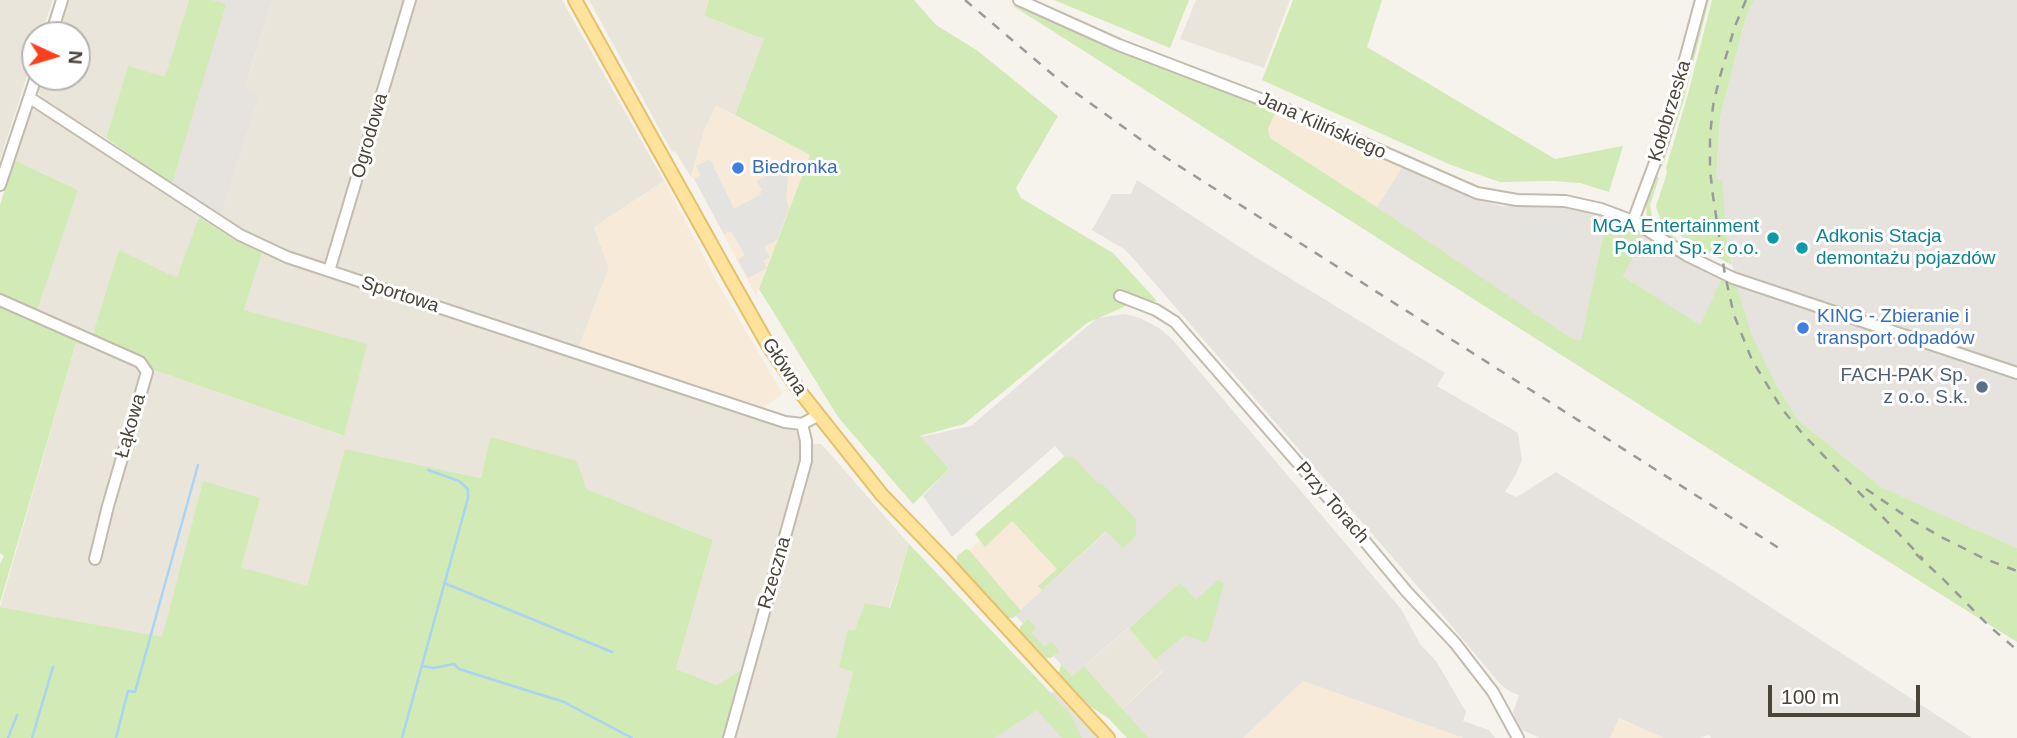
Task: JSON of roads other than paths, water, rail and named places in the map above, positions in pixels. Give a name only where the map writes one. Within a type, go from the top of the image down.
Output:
[{"type":"main road","name":"Główna","points":[[576,0],[762,334],[817,416],[882,495],[1108,738]]},
{"type":"street","points":[[55,21],[62,0]]},
{"type":"street","name":"Ogrodowa","points":[[329,271],[410,0]]},
{"type":"street","name":"Jana Kilińskiego","points":[[1019,0],[1119,45],[1285,109],[1477,193],[1504,199],[1581,203],[1601,209],[1633,221],[1688,256],[1733,278],[2017,373]]},
{"type":"street","name":"Kołobrzeska","points":[[1633,221],[1663,141],[1701,0]]},
{"type":"street","points":[[0,185],[32,91]]},
{"type":"street","name":"Sportowa","points":[[30,98],[240,235],[287,257],[785,422],[802,424]]},
{"type":"street","name":"Przy Torach","points":[[1120,296],[1156,310],[1175,322],[1407,592],[1455,643],[1493,692],[1518,738]]},
{"type":"street","name":"Łąkowa","points":[[0,300],[140,362],[147,372],[95,559]]},
{"type":"street","points":[[802,424],[817,416]]},
{"type":"street","name":"Rzeczna","points":[[729,738],[806,461],[806,440],[802,424]]},
{"type":"waterway","points":[[116,738],[128,691],[135,692],[198,465]]},
{"type":"waterway","points":[[402,738],[468,498],[468,489],[459,481],[428,470]]},
{"type":"waterway","points":[[444,583],[612,652]]},
{"type":"waterway","points":[[422,666],[434,668],[454,664],[459,669],[564,702],[632,738]]},
{"type":"waterway","points":[[32,738],[53,667]]},
{"type":"waterway","points":[[8,738],[17,715]]},
{"type":"railway","points":[[965,0],[1065,85],[1165,157],[1785,552]]},
{"type":"railway","points":[[1746,0],[1735,26],[1719,80],[1710,137],[1713,196],[1734,315],[1752,360],[1782,409],[1923,559]]},
{"type":"railway","points":[[1866,489],[1941,537],[2017,571]]},
{"type":"railway","points":[[1916,554],[2017,650]]},
{"type":"place","name":"Biedronka","points":[[738,168]]},
{"type":"place","name":"MGA Entertainment Poland Sp. z o.o.","points":[[1773,238]]},
{"type":"place","name":"Adkonis Stacja demontażu pojazdów","points":[[1802,248]]},
{"type":"place","name":"KING - Zbieranie i transport odpadów","points":[[1803,328]]},
{"type":"place","name":"FACH-PAK Sp. z o.o. S.k.","points":[[1982,387]]}]
